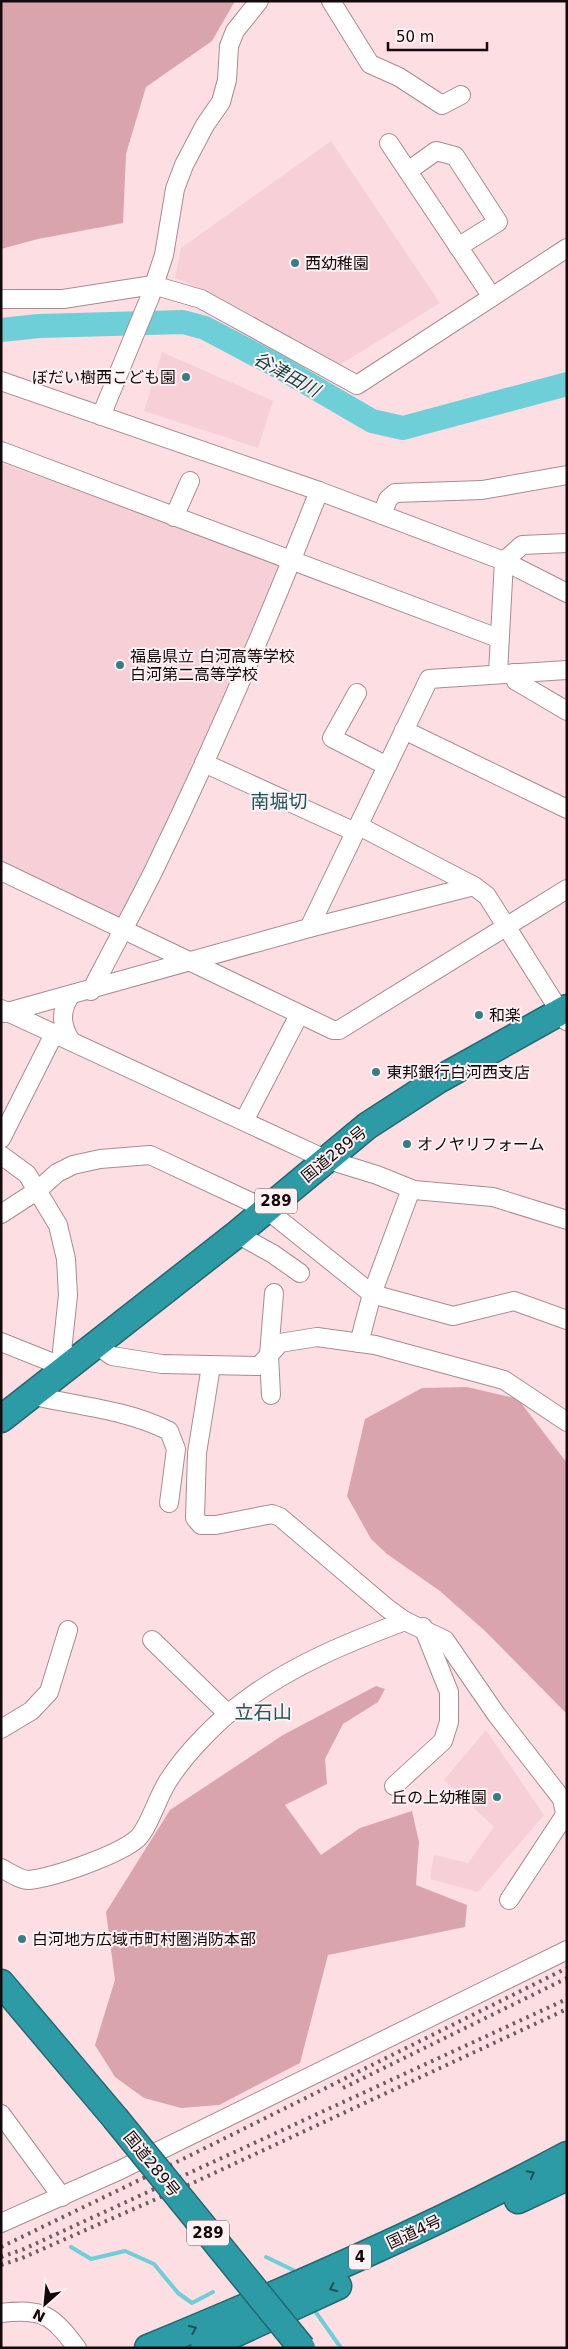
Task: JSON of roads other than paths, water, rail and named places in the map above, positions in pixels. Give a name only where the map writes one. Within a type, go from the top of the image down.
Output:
[{"type":"highway","name":"国道289号","points":[[1,1418],[237,1234],[367,1126],[438,1080],[564,1014]]},
{"type":"highway","name":"国道289号","points":[[1,1982],[115,2118],[302,2348]]},
{"type":"highway","name":"国道4号","points":[[148,2348],[392,2243],[510,2186],[567,2155]]},
{"type":"highway","name":"国道4号","points":[[204,2348],[567,2177]]},
{"type":"street","points":[[101,416],[133,341],[164,255],[178,181],[205,125],[221,102],[227,80],[229,46],[235,31],[259,1]]},
{"type":"street","points":[[331,1],[370,64],[399,77],[442,105],[462,95]]},
{"type":"street","points":[[389,143],[492,296]]},
{"type":"street","points":[[408,171],[436,151],[455,156],[498,222],[458,247]]},
{"type":"street","points":[[1,299],[63,299],[152,291],[201,299],[357,385],[567,248]]},
{"type":"street","points":[[1,381],[319,491],[504,561],[567,593]]},
{"type":"street","points":[[1,452],[498,638]]},
{"type":"street","points":[[382,515],[388,500],[394,493],[482,490],[567,475]]},
{"type":"street","points":[[174,517],[190,481]]},
{"type":"street","points":[[91,990],[154,870],[204,763],[292,560],[319,491]]},
{"type":"street","points":[[567,544],[535,543],[522,545],[504,561],[498,638],[506,673],[516,681],[567,711]]},
{"type":"street","points":[[309,928],[429,679],[567,670]]},
{"type":"street","points":[[357,693],[332,738],[387,766]]},
{"type":"street","points":[[404,730],[567,809]]},
{"type":"street","points":[[204,763],[357,829],[474,886],[487,896],[564,1014]]},
{"type":"street","points":[[1,871],[188,963],[333,1030],[339,1030],[567,889]]},
{"type":"street","points":[[3,1012],[70,996],[309,928],[474,886]]},
{"type":"street","points":[[70,996],[62,1013],[65,1028],[71,1041]]},
{"type":"street","points":[[3,1012],[71,1041],[326,1159],[377,1175],[411,1189],[493,1197],[567,1220]]},
{"type":"street","points":[[244,1121],[299,1015]]},
{"type":"street","points":[[1,1139],[54,1034]]},
{"type":"street","points":[[1,1155],[27,1174],[58,1224],[64,1250],[68,1295],[62,1351],[79,1357]]},
{"type":"street","points":[[1,1214],[38,1190],[57,1173],[73,1165],[100,1159],[150,1155],[266,1209],[372,1294],[453,1316],[514,1302],[567,1320]]},
{"type":"street","points":[[359,1343],[372,1294],[411,1189]]},
{"type":"street","points":[[237,1234],[273,1254],[300,1273]]},
{"type":"street","points":[[271,1395],[269,1355],[274,1293]]},
{"type":"street","points":[[1,1342],[79,1357],[112,1356],[162,1364],[211,1366],[259,1366],[280,1343],[317,1337],[375,1345],[504,1380],[567,1422]]},
{"type":"street","points":[[211,1366],[197,1453],[195,1518],[201,1524],[216,1525],[272,1514],[280,1517],[387,1608],[405,1621],[422,1627],[445,1640],[496,1714],[562,1799],[566,1819],[509,1900]]},
{"type":"street","points":[[30,1395],[152,1422],[169,1431],[176,1449],[169,1503]]},
{"type":"street","points":[[1,1868],[28,1880],[63,1872],[119,1851],[139,1837],[168,1780],[212,1727],[244,1701],[305,1663],[346,1644],[405,1621]]},
{"type":"street","points":[[394,1786],[443,1741],[449,1722],[449,1692],[422,1627]]},
{"type":"street","points":[[1,1729],[31,1711],[49,1692],[68,1630]]},
{"type":"street","points":[[152,1640],[228,1714]]},
{"type":"street","points":[[1,2223],[62,2198],[567,1950]]},
{"type":"street","points":[[1,2114],[62,2198]]},
{"type":"street","points":[[1,2313],[30,2310],[45,2314],[69,2336],[77,2348]]},
{"type":"waterway","name":"谷津田川","points":[[1,330],[39,326],[183,322],[205,328],[281,368],[372,421],[403,428],[567,384]]},
{"type":"waterway","points":[[71,2247],[91,2259],[125,2251],[154,2264],[178,2293],[192,2303],[213,2292]]},
{"type":"waterway","points":[[266,2257],[293,2270]]},
{"type":"waterway","points":[[315,2311],[341,2348]]},
{"type":"railway","points":[[1,2247],[187,2157],[567,1968]]},
{"type":"railway","points":[[343,2088],[567,1978]]},
{"type":"railway","points":[[1,2257],[24,2249],[567,1999]]},
{"type":"railway","points":[[1,2265],[22,2258],[195,2182],[567,2009]]},
{"type":"place","name":"西幼稚園","points":[[295,263]]},
{"type":"place","name":"ぼだい樹西こども園","points":[[186,377]]},
{"type":"place","name":"福島県立 白河高等学校 白河第二高等学校","points":[[120,665]]},
{"type":"place","name":"和楽","points":[[479,1015]]},
{"type":"place","name":"東邦銀行白河西支店","points":[[376,1072]]},
{"type":"place","name":"オノヤリフォーム","points":[[407,1144]]},
{"type":"place","name":"丘の上幼稚園","points":[[497,1797]]},
{"type":"place","name":"白河地方広域市町村圏消防本部","points":[[22,1939]]},
{"type":"district","name":"南堀切","points":[[279,801]]},
{"type":"district","name":"立石山","points":[[263,1712]]}]
